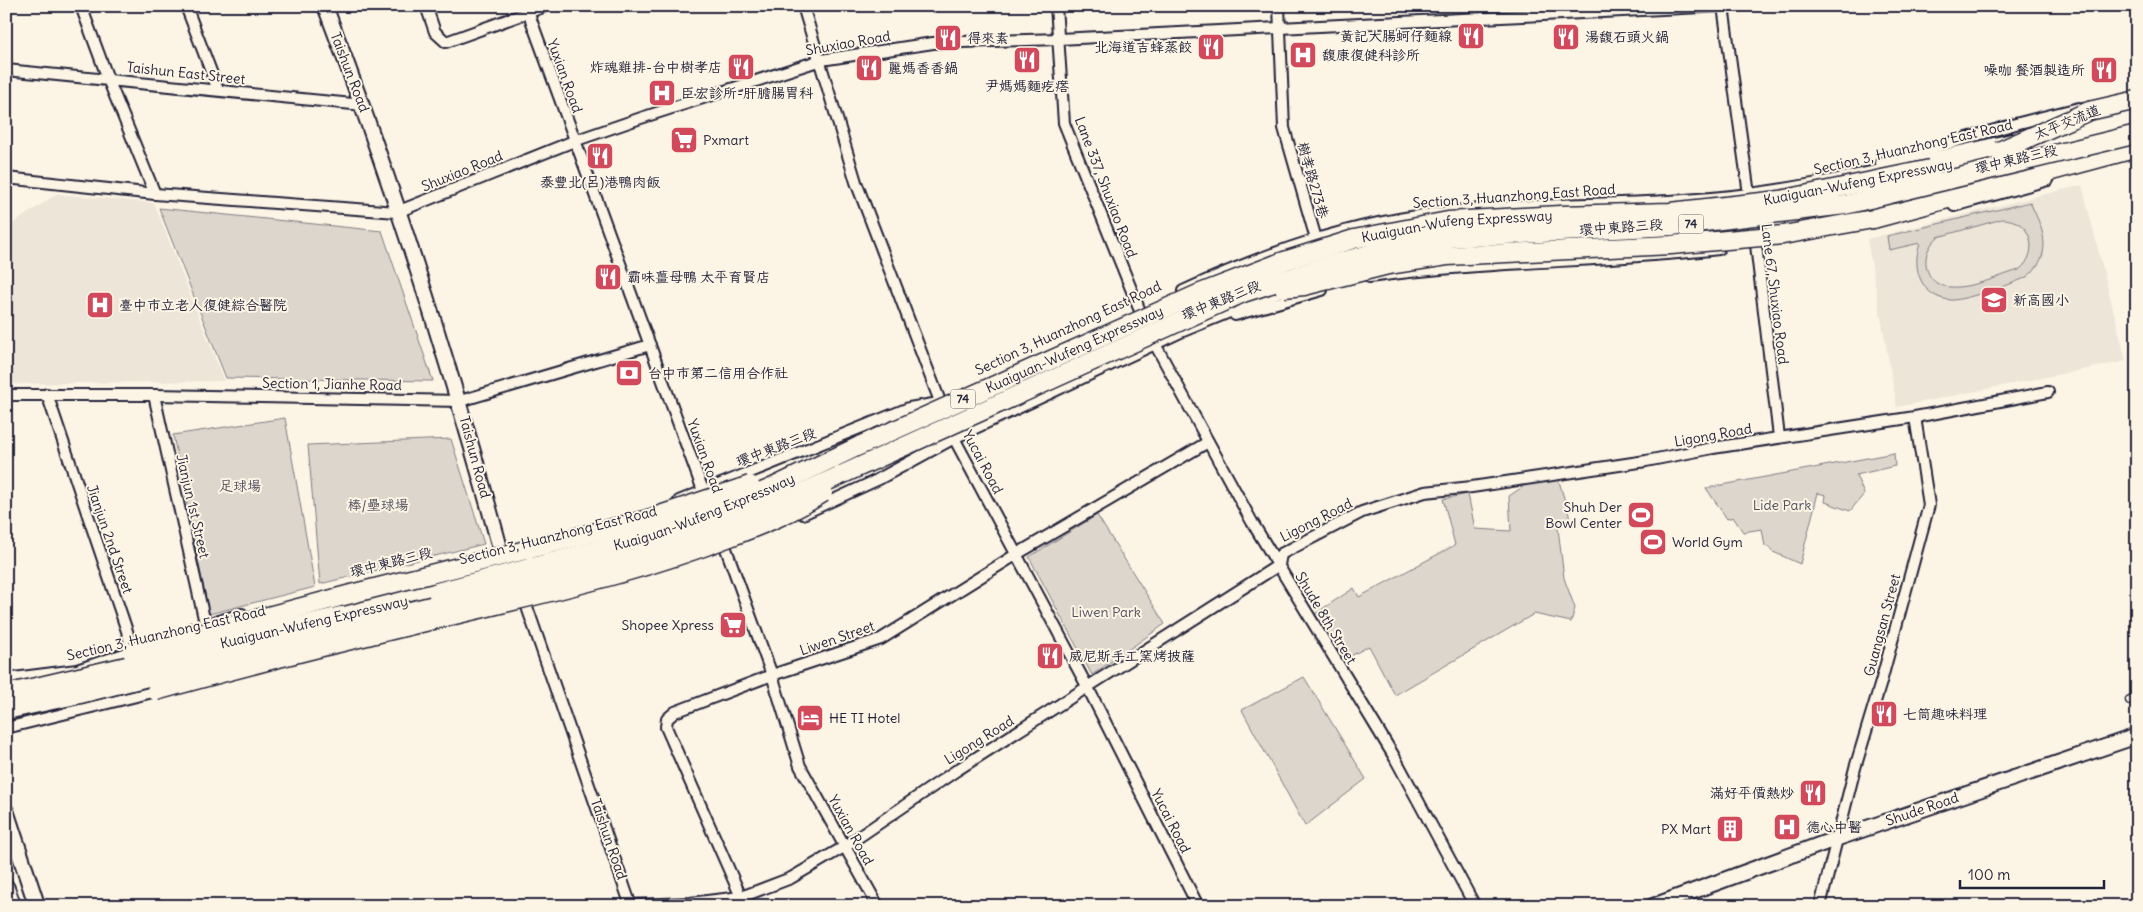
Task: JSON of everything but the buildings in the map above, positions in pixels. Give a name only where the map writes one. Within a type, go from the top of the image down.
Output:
[{"type":"highway","name":"太平交流道","points":[[1999,151],[2089,111],[2137,100]]},
{"type":"highway","name":"Kuaiguan-Wufeng Expressway","points":[[6,694],[360,612],[646,537],[690,522],[769,489],[858,446],[1198,294],[1284,261],[1354,239],[1448,221],[1670,212],[1780,200],[1930,169],[2137,119]]},
{"type":"highway","name":"Kuaiguan-Wufeng Expressway","points":[[6,710],[80,694],[644,552],[766,509],[1243,293],[1329,265],[1388,249],[1449,238],[1672,226],[1845,205],[2137,134]]},
{"type":"highway","name":"74","points":[[1243,293],[1304,286],[1388,265],[1448,256],[1671,244],[1783,235],[1873,219],[2131,149]]},
{"type":"highway","points":[[132,652],[355,593],[645,520],[762,481],[858,446]]},
{"type":"highway","points":[[151,693],[653,565],[751,529],[802,507],[866,465]]},
{"type":"main road","points":[[6,812],[37,906]]},
{"type":"main road","points":[[6,887],[13,906]]},
{"type":"street","points":[[80,6],[155,194]]},
{"type":"street","points":[[186,6],[218,90]]},
{"type":"street","name":"Taishun Road","points":[[325,6],[363,105],[460,401],[500,548],[525,598],[631,905]]},
{"type":"street","points":[[426,6],[435,32],[446,42],[527,9],[546,6]]},
{"type":"street","name":"Yucai Road","points":[[803,6],[821,60],[838,127],[856,182],[954,438],[1088,688],[1198,906]]},
{"type":"street","name":"Lane 337, Shuxiao Road","points":[[1056,6],[1064,123],[1140,311]]},
{"type":"street","points":[[1279,6],[1284,128],[1316,239]]},
{"type":"street","name":"Shuxiao Road","points":[[6,178],[155,194],[397,212],[574,141],[650,114],[821,60],[933,43],[1059,39],[1723,6]]},
{"type":"street","name":"Lane 67, Shuxiao Road","points":[[1723,6],[1756,245],[1779,438]]},
{"type":"street","name":"Yuxian Road","points":[[527,9],[772,675],[800,766],[878,906]]},
{"type":"street","name":"Taishun East Street","points":[[6,70],[363,105]]},
{"type":"street","points":[[1818,183],[2019,123],[2137,95]]},
{"type":"street","name":"Section 3, Huanzhong East Road","points":[[6,679],[76,670],[132,652],[200,641],[359,598],[647,530],[768,485],[939,402],[1140,311],[1278,251],[1316,239],[1388,220],[1447,212],[1748,194],[1818,183],[1886,169],[2104,116],[2137,111]]},
{"type":"street","points":[[1183,330],[1361,279],[1420,270],[1674,254],[1756,245],[1896,222],[2031,186],[2131,149]]},
{"type":"street","name":"環中東路三段","points":[[525,598],[656,569],[725,546],[786,522],[877,480],[954,438],[1183,330],[1329,273],[1392,258],[1449,251],[1671,238],[1837,219],[2028,169],[2131,149]]},
{"type":"street","name":"Shude 8th Street","points":[[1155,344],[1252,522],[1395,758],[1475,906]]},
{"type":"street","name":"Section 1, Jianhe Road","points":[[6,395],[154,394],[460,401],[650,345]]},
{"type":"street","name":"Ligong Road","points":[[631,905],[743,902],[791,878],[844,847],[957,770],[1279,565],[1281,554],[1362,512],[1425,492],[1646,461],[1915,417],[2048,392]]},
{"type":"street","name":"Jianjun 2nd Street","points":[[47,394],[127,631],[132,652],[151,693]]},
{"type":"street","name":"Jianjun 1st Street","points":[[154,394],[205,623]]},
{"type":"street","name":"環中東路三段","points":[[132,652],[205,623],[663,508],[703,490],[866,427],[909,408],[939,402]]},
{"type":"street","name":"Guangsan Street","points":[[1820,906],[1855,768],[1884,674],[1929,505],[1915,417]]},
{"type":"street","name":"環中東路三段","points":[[6,728],[151,693],[234,676],[525,598],[720,535],[769,516],[893,460],[954,438]]},
{"type":"street","name":"Liwen Street","points":[[743,902],[666,727],[667,719],[675,712],[772,675],[880,639],[1017,554],[1208,442]]},
{"type":"street","name":"Shude Road","points":[[1653,906],[1838,838],[2137,736]]},
{"type":"shaded area","name":"新高國小","points":[[2082,185],[2126,361],[1897,407],[1867,239]]},
{"type":"shaded area","name":"臺中市立老人復健綜合醫院","points":[[57,194],[154,203],[224,381],[6,384],[6,228]]},
{"type":"green space","points":[[2030,202],[2041,227],[2044,246],[2039,263],[2028,276],[1991,291],[1967,298],[1951,300],[1932,294],[1921,280],[1917,262],[1920,243],[1889,250],[1887,236]],"holes":[[[2002,219],[2012,220],[2020,224],[2030,238],[2030,254],[2026,263],[2019,270],[1965,286],[1951,287],[1940,284],[1931,277],[1926,264],[1926,256],[1930,246],[1938,237]]]},
{"type":"green space","points":[[159,208],[382,231],[433,381],[226,378]]},
{"type":"green space","name":"足球場","points":[[285,418],[315,587],[209,614],[173,435]]},
{"type":"green space","name":"棒/壘球場","points":[[451,439],[484,544],[320,584],[308,445]]},
{"type":"green space","name":"Lide Park","points":[[1894,453],[1895,466],[1856,475],[1864,494],[1850,511],[1825,502],[1826,495],[1818,493],[1800,564],[1771,551],[1771,548],[1765,546],[1762,529],[1743,532],[1733,517],[1727,519],[1706,488]]},
{"type":"green space","points":[[1558,478],[1570,518],[1558,528],[1564,578],[1575,608],[1571,622],[1534,614],[1395,695],[1369,646],[1340,662],[1313,615],[1354,588],[1359,597],[1455,545],[1443,499],[1468,494],[1475,529],[1511,531],[1509,496],[1530,482]]},
{"type":"green space","name":"Liwen Park","points":[[1097,515],[1165,624],[1092,675],[1029,557]]},
{"type":"green space","points":[[1304,677],[1366,779],[1305,826],[1242,710]]},
{"type":"place","name":"黃記大腸蚵仔麵線","points":[[1471,36]]},
{"type":"place","name":"湯馥石頭火鍋","points":[[1566,37]]},
{"type":"place","name":"得來素","points":[[948,38]]},
{"type":"place","name":"北海道吉蜂蒸餃","points":[[1211,47]]},
{"type":"place","name":"馥康復健科診所","points":[[1303,55]]},
{"type":"place","name":"尹媽媽麵疙瘩","points":[[1027,60]]},
{"type":"place","name":"炸魂雞排-台中樹孝店","points":[[741,67]]},
{"type":"place","name":"麗媽香香鍋","points":[[869,68]]},
{"type":"place","name":"噪咖 餐酒製造所","points":[[2104,70]]},
{"type":"place","name":"臣宏診所-肝膽腸胃科","points":[[662,93]]},
{"type":"place","name":"Pxmart","points":[[684,140]]},
{"type":"place","name":"泰豐北(呂)港鴨肉飯","points":[[600,156]]},
{"type":"place","name":"霸味薑母鴨 太平育賢店","points":[[608,277]]},
{"type":"place","name":"新高國小","points":[[1994,300]]},
{"type":"place","name":"臺中市立老人復健綜合醫院","points":[[100,305]]},
{"type":"place","name":"台中市第二信用合作社","points":[[629,373]]},
{"type":"place","name":"Shuh Der Bowl Center","points":[[1641,515]]},
{"type":"place","name":"World Gym","points":[[1653,542]]},
{"type":"place","name":"Shopee Xpress","points":[[733,625]]},
{"type":"place","name":"威尼斯手工窯烤披薩","points":[[1050,656]]},
{"type":"place","name":"七筒趣味料理","points":[[1884,714]]},
{"type":"place","name":"HE TI Hotel","points":[[810,718]]},
{"type":"place","name":"滿好平價熱炒","points":[[1813,793]]},
{"type":"place","name":"德心中醫","points":[[1787,827]]},
{"type":"place","name":"PX Mart","points":[[1730,829]]}]
